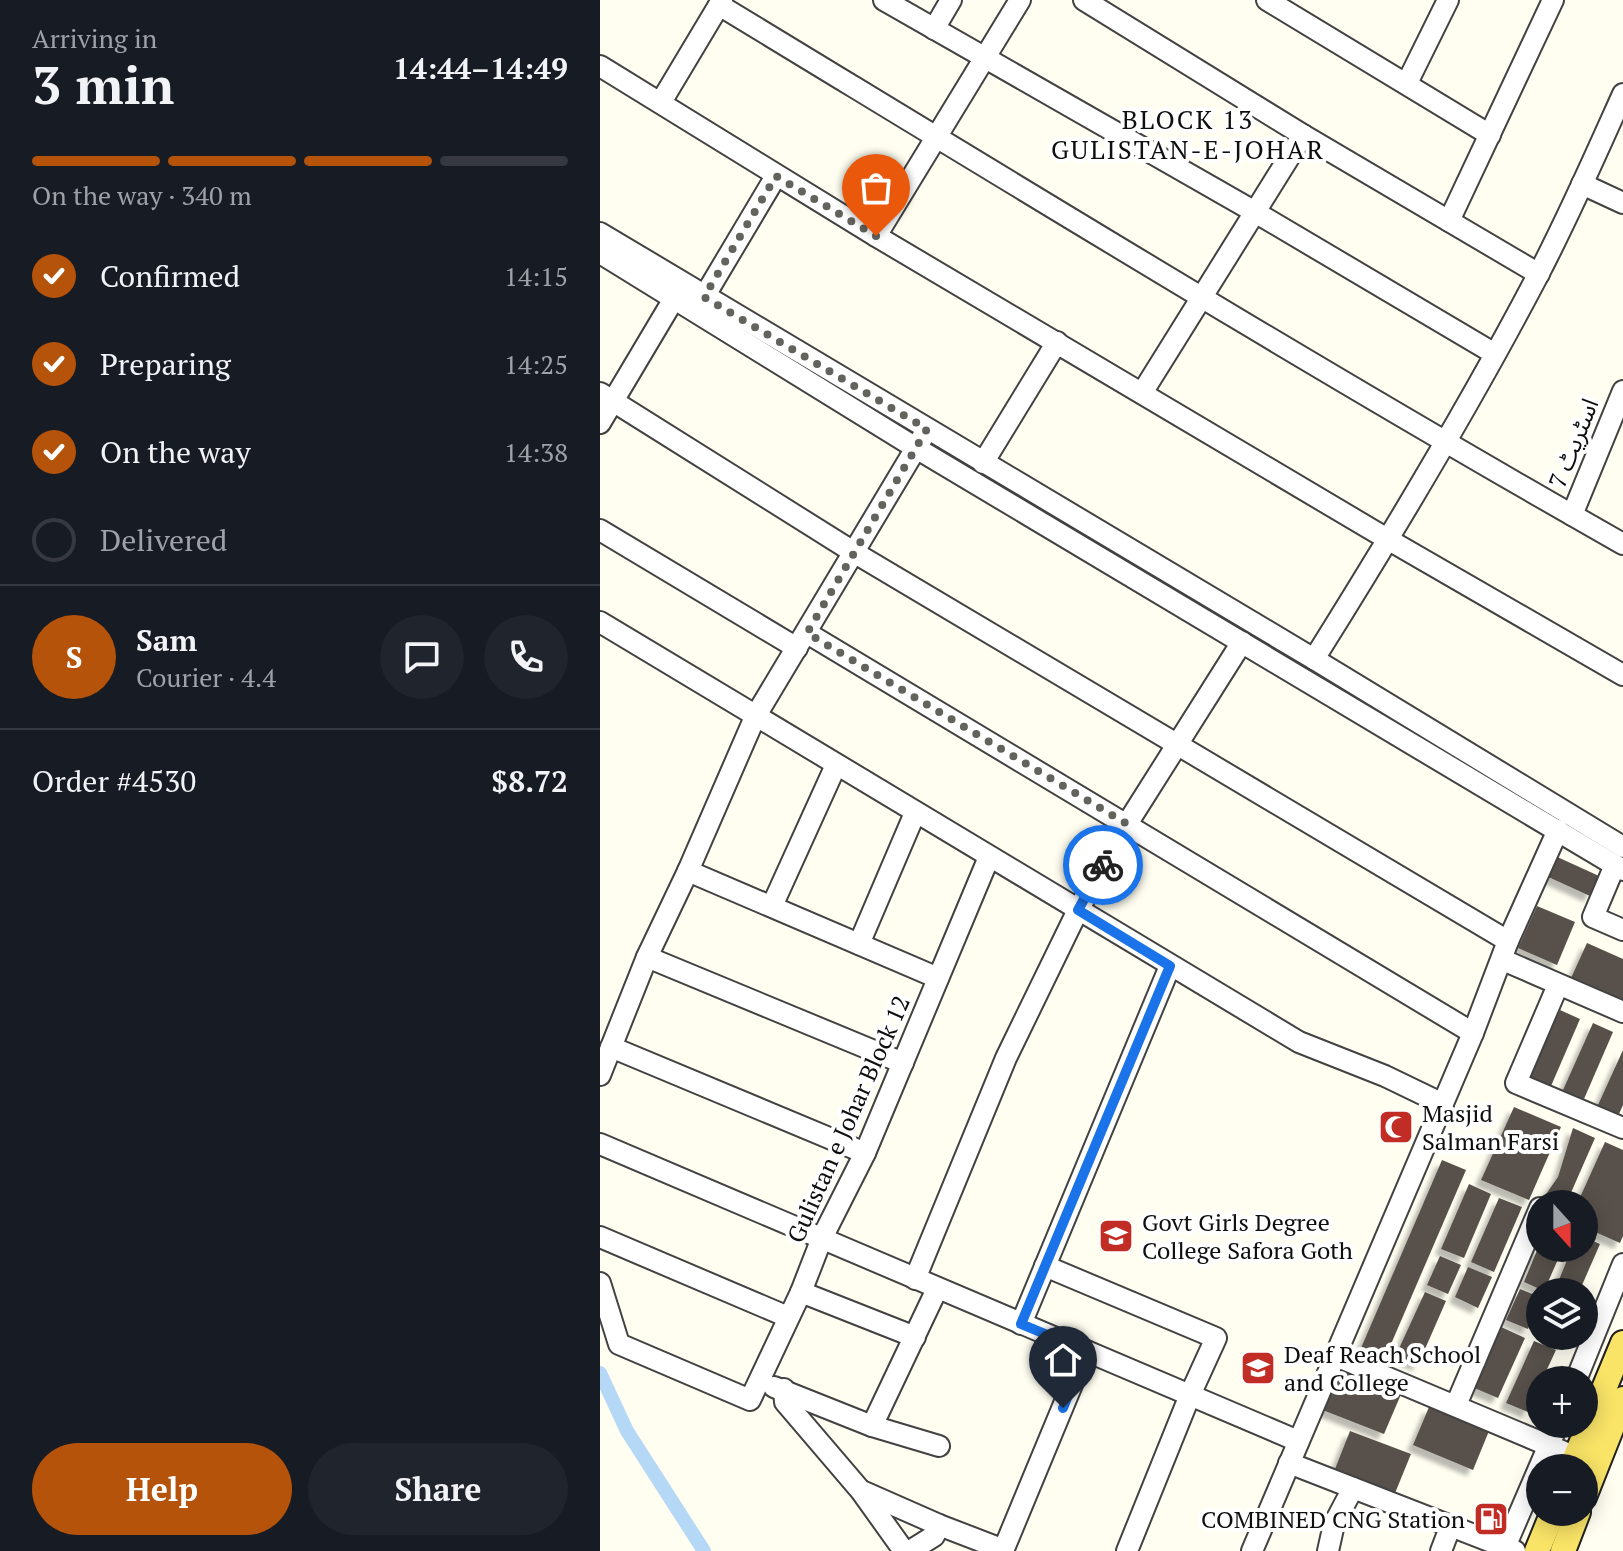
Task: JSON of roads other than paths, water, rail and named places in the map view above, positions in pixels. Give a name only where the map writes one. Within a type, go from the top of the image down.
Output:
[{"type":"main road","points":[[1577,1454],[1623,1343]]},
{"type":"main road","points":[[1598,1473],[1614,1446],[1623,1399]]},
{"type":"main road","points":[[1537,1551],[1547,1526]]},
{"type":"main road","points":[[1568,1550],[1574,1526]]},
{"type":"street","points":[[884,0],[1255,212],[1495,354]]},
{"type":"street","points":[[934,29],[951,0]]},
{"type":"street","points":[[876,236],[1020,0]]},
{"type":"street","points":[[1084,0],[1303,135],[1539,274]]},
{"type":"street","points":[[1267,0],[1490,135]]},
{"type":"street","points":[[1407,83],[1448,0]]},
{"type":"street","points":[[1449,221],[1553,0]]},
{"type":"street","points":[[661,102],[720,2],[1201,299],[1623,544]]},
{"type":"street","points":[[600,66],[876,236],[1623,675]]},
{"type":"street","points":[[1314,659],[1389,540],[1539,274],[1623,94]]},
{"type":"street","points":[[1142,393],[1303,135]]},
{"type":"street","points":[[704,297],[776,176]]},
{"type":"street","points":[[1582,184],[1623,203]]},
{"type":"street","points":[[603,245],[704,297],[927,429],[1186,596],[1242,642],[1558,830],[1620,861]]},
{"type":"street","points":[[603,245],[675,297],[916,448],[1186,596],[1314,659],[1620,861]]},
{"type":"street","points":[[600,423],[607,397],[675,297]]},
{"type":"street","points":[[983,463],[1057,342]]},
{"type":"street","name":"اسٹریٹ 7","points":[[1572,515],[1623,391]]},
{"type":"street","points":[[607,397],[855,553],[1178,746],[1558,985],[1623,1012]]},
{"type":"street","points":[[600,1075],[647,957],[755,717],[927,429]]},
{"type":"street","points":[[600,530],[1127,824],[1473,1033]]},
{"type":"street","points":[[600,622],[1299,1042],[1385,1076],[1443,1104]]},
{"type":"street","points":[[915,1279],[1006,1058],[1078,910],[1127,824],[1242,642]]},
{"type":"street","points":[[772,906],[836,765]]},
{"type":"street","points":[[859,944],[915,813]]},
{"type":"street","points":[[1252,1551],[1558,830]]},
{"type":"street","name":"Gulistan e Johar Block 12","points":[[754,1391],[801,1292],[822,1238],[865,1153],[989,857]]},
{"type":"street","points":[[1620,861],[1593,917],[1623,930]]},
{"type":"street","points":[[688,871],[938,978]]},
{"type":"street","points":[[647,957],[903,1063]]},
{"type":"street","points":[[1021,1324],[1170,966]]},
{"type":"street","points":[[1558,985],[1516,1083],[1623,1128]]},
{"type":"street","points":[[611,1047],[865,1153]]},
{"type":"street","points":[[600,1144],[1298,1441]]},
{"type":"street","points":[[600,1237],[788,1317]]},
{"type":"street","points":[[1456,1405],[1526,1240]]},
{"type":"street","points":[[1582,1366],[1623,1264]]},
{"type":"street","points":[[1045,1266],[1216,1338],[1127,1551]]},
{"type":"street","points":[[600,1283],[619,1344],[754,1391],[784,1389],[872,1426],[939,1446]]},
{"type":"street","points":[[872,1426],[937,1289]]},
{"type":"street","points":[[801,1292],[915,1337]]},
{"type":"street","points":[[861,1491],[1004,1550],[1086,1351]]},
{"type":"street","points":[[1336,1356],[1549,1445],[1562,1454]]},
{"type":"street","points":[[784,1389],[785,1402],[861,1491],[904,1551]]},
{"type":"street","points":[[1289,1463],[1510,1549],[1552,1438]]},
{"type":"street","points":[[1328,1551],[1334,1524],[1353,1488]]},
{"type":"street","points":[[910,1551],[934,1536],[939,1525]]},
{"type":"street","points":[[1441,1551],[1451,1525]]},
{"type":"waterway","points":[[600,1373],[627,1431],[704,1551]]},
{"type":"place","name":"Masjid Salman Farsi","points":[[1396,1127]]},
{"type":"place","name":"Govt Girls Degree College Safora Goth","points":[[1116,1236]]},
{"type":"place","name":"Deaf Reach School and College","points":[[1258,1368]]},
{"type":"place","name":"COMBINED CNG Station","points":[[1491,1519]]},
{"type":"district","name":"BLOCK 13 GULISTAN-E-JOHAR","points":[[1188,134]]}]
